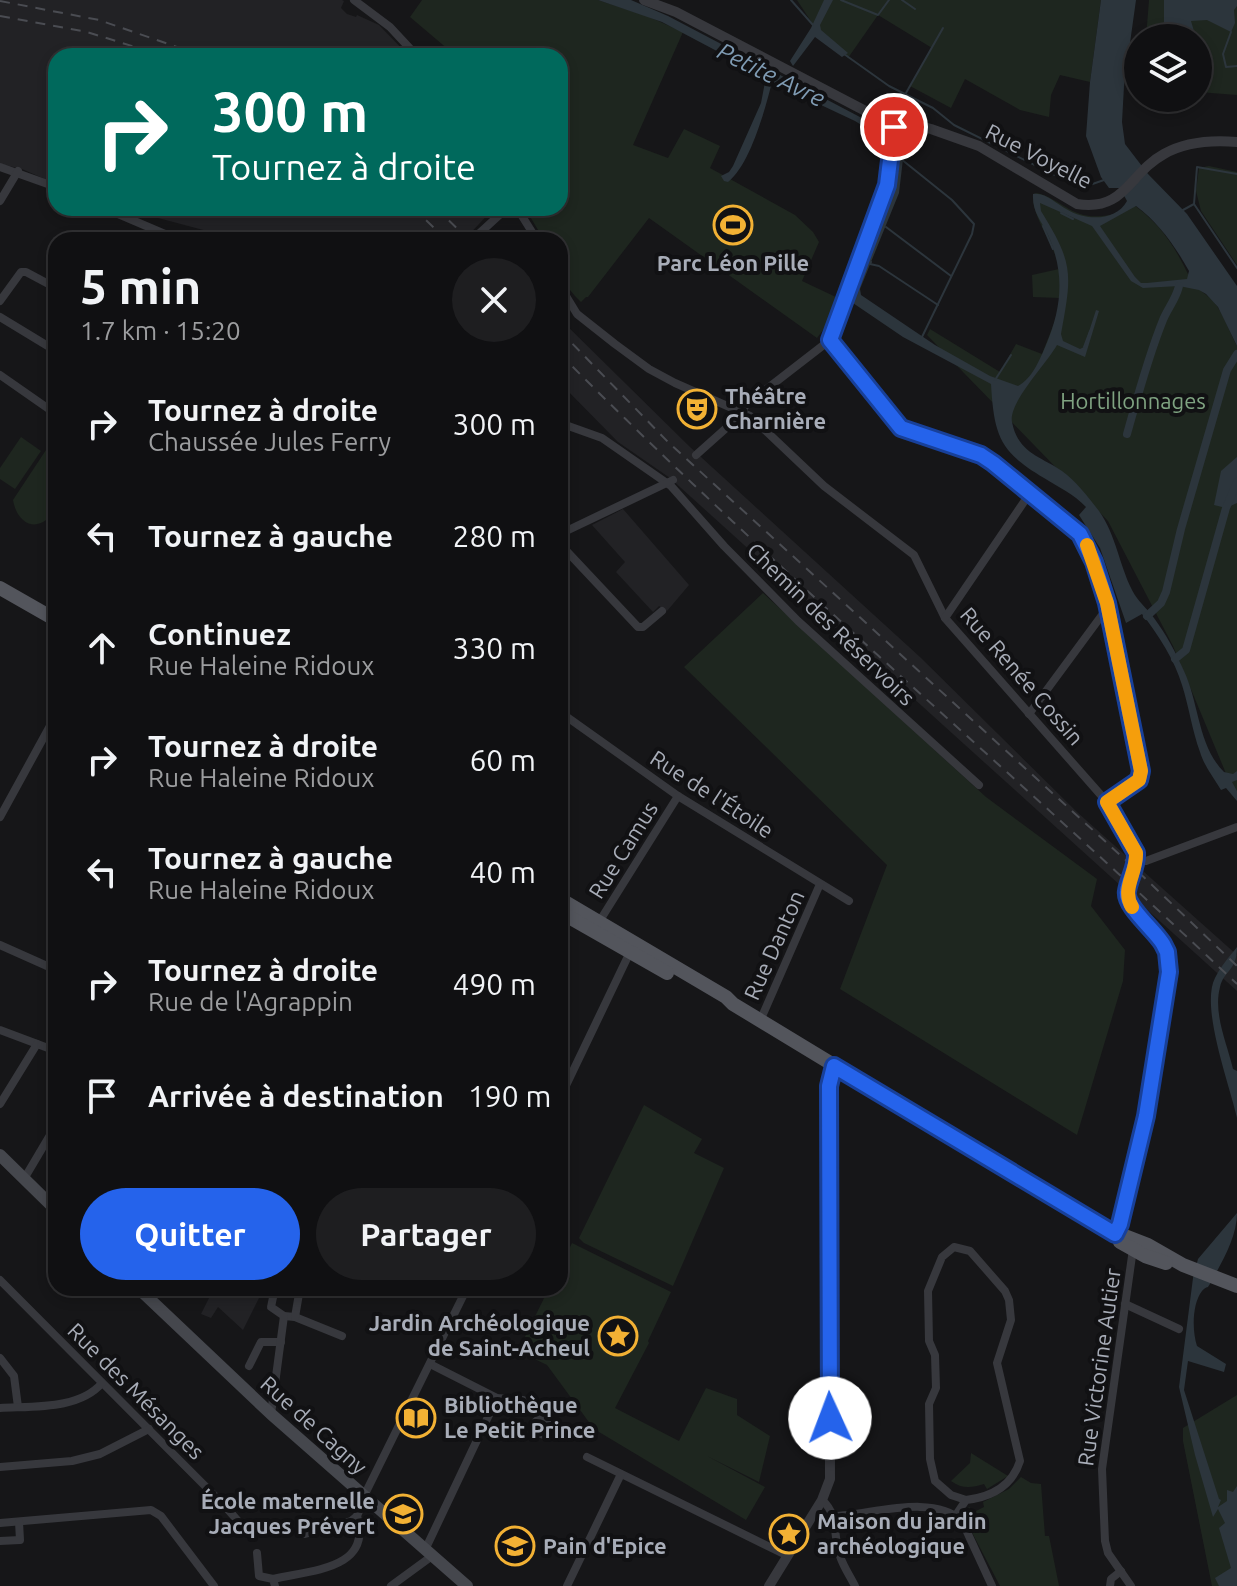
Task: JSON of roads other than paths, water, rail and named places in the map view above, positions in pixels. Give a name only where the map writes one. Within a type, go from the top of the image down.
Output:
[{"type":"main road","points":[[0,580],[48,607]]},
{"type":"main road","points":[[0,588],[48,615]]},
{"type":"main road","points":[[568,904],[707,996],[733,1004],[1115,1234],[1120,1234],[1134,1246],[1167,1263],[1189,1267],[1237,1286]]},
{"type":"main road","points":[[568,916],[632,948]]},
{"type":"main road","points":[[0,1155],[48,1202]]},
{"type":"main road","name":"Rue de Cagny","points":[[146,1296],[271,1414],[467,1586]]},
{"type":"street","points":[[354,0],[390,27],[410,48]]},
{"type":"street","name":"Rue Voyelle","points":[[644,0],[676,12],[846,99],[881,112],[894,127],[906,122],[979,146],[1077,204],[1103,204],[1117,197],[1161,155],[1186,146],[1237,142]]},
{"type":"street","points":[[696,455],[733,422],[741,410],[830,340],[887,185],[894,127]]},
{"type":"street","points":[[0,167],[48,184]]},
{"type":"street","points":[[0,201],[18,171]]},
{"type":"street","points":[[122,216],[158,232]]},
{"type":"street","points":[[481,232],[498,216]]},
{"type":"street","points":[[0,301],[21,272],[48,284]]},
{"type":"street","points":[[568,299],[577,314],[649,369],[705,398],[730,409],[741,410]]},
{"type":"street","points":[[0,317],[48,346]]},
{"type":"street","points":[[830,340],[901,428],[981,455],[1080,534],[1094,562],[1107,603],[1141,771],[1139,780],[1107,802]]},
{"type":"street","points":[[0,375],[48,408]]},
{"type":"street","name":"Rue Renée Cossin","points":[[741,410],[792,453],[824,486],[914,555],[945,618],[1107,802],[1132,845],[1135,862]]},
{"type":"street","name":"Chemin des Réservoirs","points":[[568,426],[602,438],[669,481],[724,546],[798,621],[979,785]]},
{"type":"street","points":[[568,530],[669,481]]},
{"type":"street","points":[[945,618],[1030,493]]},
{"type":"street","points":[[568,553],[638,627],[643,627],[662,611]]},
{"type":"street","points":[[1029,714],[1102,615],[1108,613]]},
{"type":"street","name":"Rue de l'Étoile","points":[[568,718],[678,796],[849,901]]},
{"type":"street","points":[[0,817],[48,730]]},
{"type":"street","name":"Rue Camus","points":[[599,922],[678,796]]},
{"type":"street","points":[[1115,1234],[1146,1116],[1169,972],[1163,944],[1126,896],[1135,862],[1146,861],[1237,827]]},
{"type":"street","name":"Rue Danton","points":[[760,1021],[820,884]]},
{"type":"street","points":[[0,945],[48,966]]},
{"type":"street","points":[[568,1081],[632,948]]},
{"type":"street","points":[[0,1030],[48,1048]]},
{"type":"street","points":[[0,1104],[37,1044]]},
{"type":"street","points":[[769,1586],[822,1500],[831,1468],[829,1086],[834,1066]]},
{"type":"street","points":[[24,1179],[48,1138]]},
{"type":"street","name":"Rue Victorine Autier","points":[[1131,1586],[1108,1553],[1105,1541],[1102,1469],[1134,1246]]},
{"type":"street","points":[[954,1247],[970,1251],[1005,1291],[1009,1300],[1011,1320],[997,1363],[1020,1461],[1008,1483],[977,1499],[966,1500],[951,1495],[935,1481],[930,1459],[929,1404],[936,1388],[935,1355],[929,1341],[928,1291],[942,1257],[954,1247]]},
{"type":"street","name":"Rue des Mésanges","points":[[0,1280],[245,1529]]},
{"type":"street","points":[[273,1296],[271,1307],[284,1316],[295,1317],[342,1336]]},
{"type":"street","points":[[295,1317],[299,1296]]},
{"type":"street","points":[[305,1534],[351,1521],[357,1516],[463,1296]]},
{"type":"street","points":[[1125,1304],[1179,1329]]},
{"type":"street","points":[[271,1414],[284,1316]]},
{"type":"street","points":[[249,1366],[261,1342],[281,1342]]},
{"type":"street","points":[[0,1358],[14,1376],[18,1407]]},
{"type":"street","points":[[430,1364],[497,1398],[523,1400],[536,1408],[541,1417]]},
{"type":"street","points":[[0,1408],[83,1398],[96,1391],[102,1383]]},
{"type":"street","points":[[396,1585],[429,1553],[497,1398]]},
{"type":"street","points":[[0,1467],[72,1461],[100,1454],[149,1429]]},
{"type":"street","points":[[587,1457],[788,1556]]},
{"type":"street","points":[[567,1586],[621,1474]]},
{"type":"street","points":[[822,1500],[831,1508],[840,1556],[855,1586]]},
{"type":"street","points":[[956,1515],[966,1500]]},
{"type":"street","points":[[834,1516],[927,1506],[956,1515],[962,1521],[992,1586]]},
{"type":"street","points":[[0,1523],[151,1510],[161,1516],[214,1586]]},
{"type":"street","points":[[257,1553],[259,1576],[274,1582],[342,1562],[358,1547],[361,1539],[357,1516]]},
{"type":"street","points":[[0,1541],[20,1540],[19,1522]]},
{"type":"street","points":[[1110,1586],[1111,1579],[1121,1571]]},
{"type":"water","points":[[598,0],[631,0],[668,16],[896,136],[903,159],[899,193],[860,289],[861,295],[935,345],[990,376],[1018,386],[1031,374],[1044,350],[1058,304],[1057,263],[1048,235],[1035,211],[1033,194],[1047,197],[1076,214],[1092,217],[1109,216],[1127,201],[1120,188],[1109,188],[1101,177],[1086,136],[1101,0],[1136,0],[1133,24],[1124,24],[1122,122],[1125,144],[1148,174],[1187,214],[1237,286],[1237,346],[1218,307],[1206,294],[1179,286],[1143,288],[1131,281],[1092,226],[1040,203],[1041,211],[1060,244],[1068,270],[1061,334],[1063,341],[1080,349],[1084,347],[1096,310],[1099,311],[1085,357],[1057,345],[1016,404],[1012,422],[1019,441],[1072,479],[1105,520],[1132,590],[1163,630],[1184,671],[1215,762],[1224,772],[1233,774],[1237,771],[1237,780],[1232,782],[1237,791],[1237,801],[1226,788],[1221,790],[1204,762],[1179,676],[1160,639],[1142,614],[1126,623],[1100,548],[1079,515],[1086,507],[1071,494],[1029,469],[1008,450],[997,429],[991,384],[903,337],[850,301],[892,187],[893,146],[878,135],[872,141],[871,131],[855,121],[772,82],[750,150],[736,174],[728,182],[724,181],[721,176],[733,166],[761,103],[766,77],[662,22]],"holes":[[[1136,206],[1159,227],[1189,271],[1187,279],[1141,283],[1100,226]]]},
{"type":"water","points":[[824,0],[833,0],[820,25],[821,30],[848,53],[842,57],[815,37],[793,66],[790,61]]},
{"type":"water","points":[[1164,0],[1237,0],[1231,32],[1207,20],[1191,21],[1192,24],[1164,22]]},
{"type":"water","points":[[1237,457],[1237,503],[1226,508],[1214,505],[1221,471]]},
{"type":"water","points":[[1237,947],[1233,966],[1220,987],[1218,1008],[1233,1069],[1237,1071],[1237,1118],[1218,1047],[1211,991],[1222,966]]},
{"type":"water","points":[[1237,1213],[1228,1249],[1208,1287],[1199,1296],[1194,1318],[1197,1346],[1226,1364],[1224,1372],[1188,1361],[1184,1390],[1221,1500],[1218,1507],[1227,1501],[1227,1490],[1233,1492],[1237,1486],[1237,1586],[1219,1586],[1215,1578],[1231,1568],[1219,1528],[1225,1523],[1218,1509],[1213,1517],[1179,1387],[1198,1259]]},
{"type":"waterway","points":[[791,0],[813,25]]},
{"type":"waterway","points":[[841,0],[878,15],[889,0]]},
{"type":"waterway","points":[[902,0],[915,9]]},
{"type":"waterway","points":[[906,93],[943,28]]},
{"type":"waterway","points":[[1231,32],[1223,54],[1226,67],[1237,66]]},
{"type":"waterway","points":[[844,54],[889,86],[933,108],[954,125],[1081,188],[1104,180]]},
{"type":"waterway","points":[[901,159],[952,200],[974,224],[921,339]]},
{"type":"waterway","points":[[1183,210],[1194,204],[1197,167],[1237,174]]},
{"type":"waterway","points":[[1194,204],[1237,268]]},
{"type":"waterway","name":"Petite Avre","points":[[1061,213],[1073,219]]},
{"type":"waterway","name":"Petite Avre","points":[[1043,226],[1053,249]]},
{"type":"waterway","points":[[886,227],[951,276]]},
{"type":"waterway","points":[[871,262],[938,305]]},
{"type":"waterway","points":[[1127,434],[1153,348],[1179,286]]},
{"type":"waterway","points":[[1084,347],[1090,331]]},
{"type":"waterway","points":[[1147,616],[1161,603],[1166,592],[1227,370],[1237,354]]},
{"type":"waterway","points":[[995,380],[1011,355]]},
{"type":"waterway","points":[[1175,659],[1186,650],[1226,508],[1237,482]]},
{"type":"railway","points":[[0,1],[99,20],[180,48]]},
{"type":"railway","points":[[0,16],[87,32],[138,48]]},
{"type":"railway","points":[[422,216],[438,232]]},
{"type":"railway","points":[[444,216],[461,232]]},
{"type":"railway","points":[[568,339],[669,443],[1130,864],[1237,966]]},
{"type":"railway","points":[[568,362],[726,515],[1237,984]]},
{"type":"place","name":"Parc Léon Pille","points":[[733,225]]},
{"type":"place","name":"Théâtre Charnière","points":[[697,409]]},
{"type":"place","name":"Jardin Archéologique de Saint-Acheul","points":[[618,1336]]},
{"type":"place","name":"Bibliothèque Le Petit Prince","points":[[416,1418]]},
{"type":"place","name":"École maternelle Jacques Prévert","points":[[403,1514]]},
{"type":"place","name":"Maison du jardin archéologique","points":[[789,1534]]},
{"type":"place","name":"Pain d'Epice","points":[[515,1546]]},
{"type":"park label","name":"Hortillonnages","points":[[1133,401]]}]
